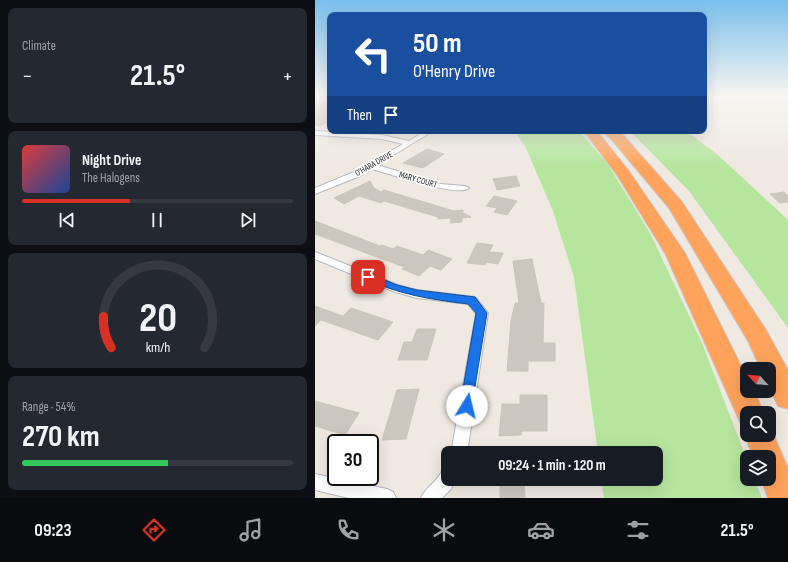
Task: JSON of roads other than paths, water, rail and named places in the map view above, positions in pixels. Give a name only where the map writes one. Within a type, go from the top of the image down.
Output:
[{"type":"highway","points":[[592,134],[623,172],[675,253],[747,406]]},
{"type":"highway","points":[[613,134],[618,138],[676,206],[758,337],[788,397]]},
{"type":"highway","points":[[776,477],[784,498]]},
{"type":"street","points":[[315,133],[327,134]]},
{"type":"street","points":[[332,134],[381,137],[411,143]]},
{"type":"street","name":"O'HARA DRIVE","points":[[315,191],[371,166],[425,134]]},
{"type":"street","name":"MARY COURT","points":[[371,166],[439,186],[465,188]]},
{"type":"street","points":[[315,255],[395,288],[417,294],[471,300],[482,313],[460,446]]},
{"type":"street","points":[[315,482],[387,498]]},
{"type":"street","points":[[430,498],[442,486]]}]
